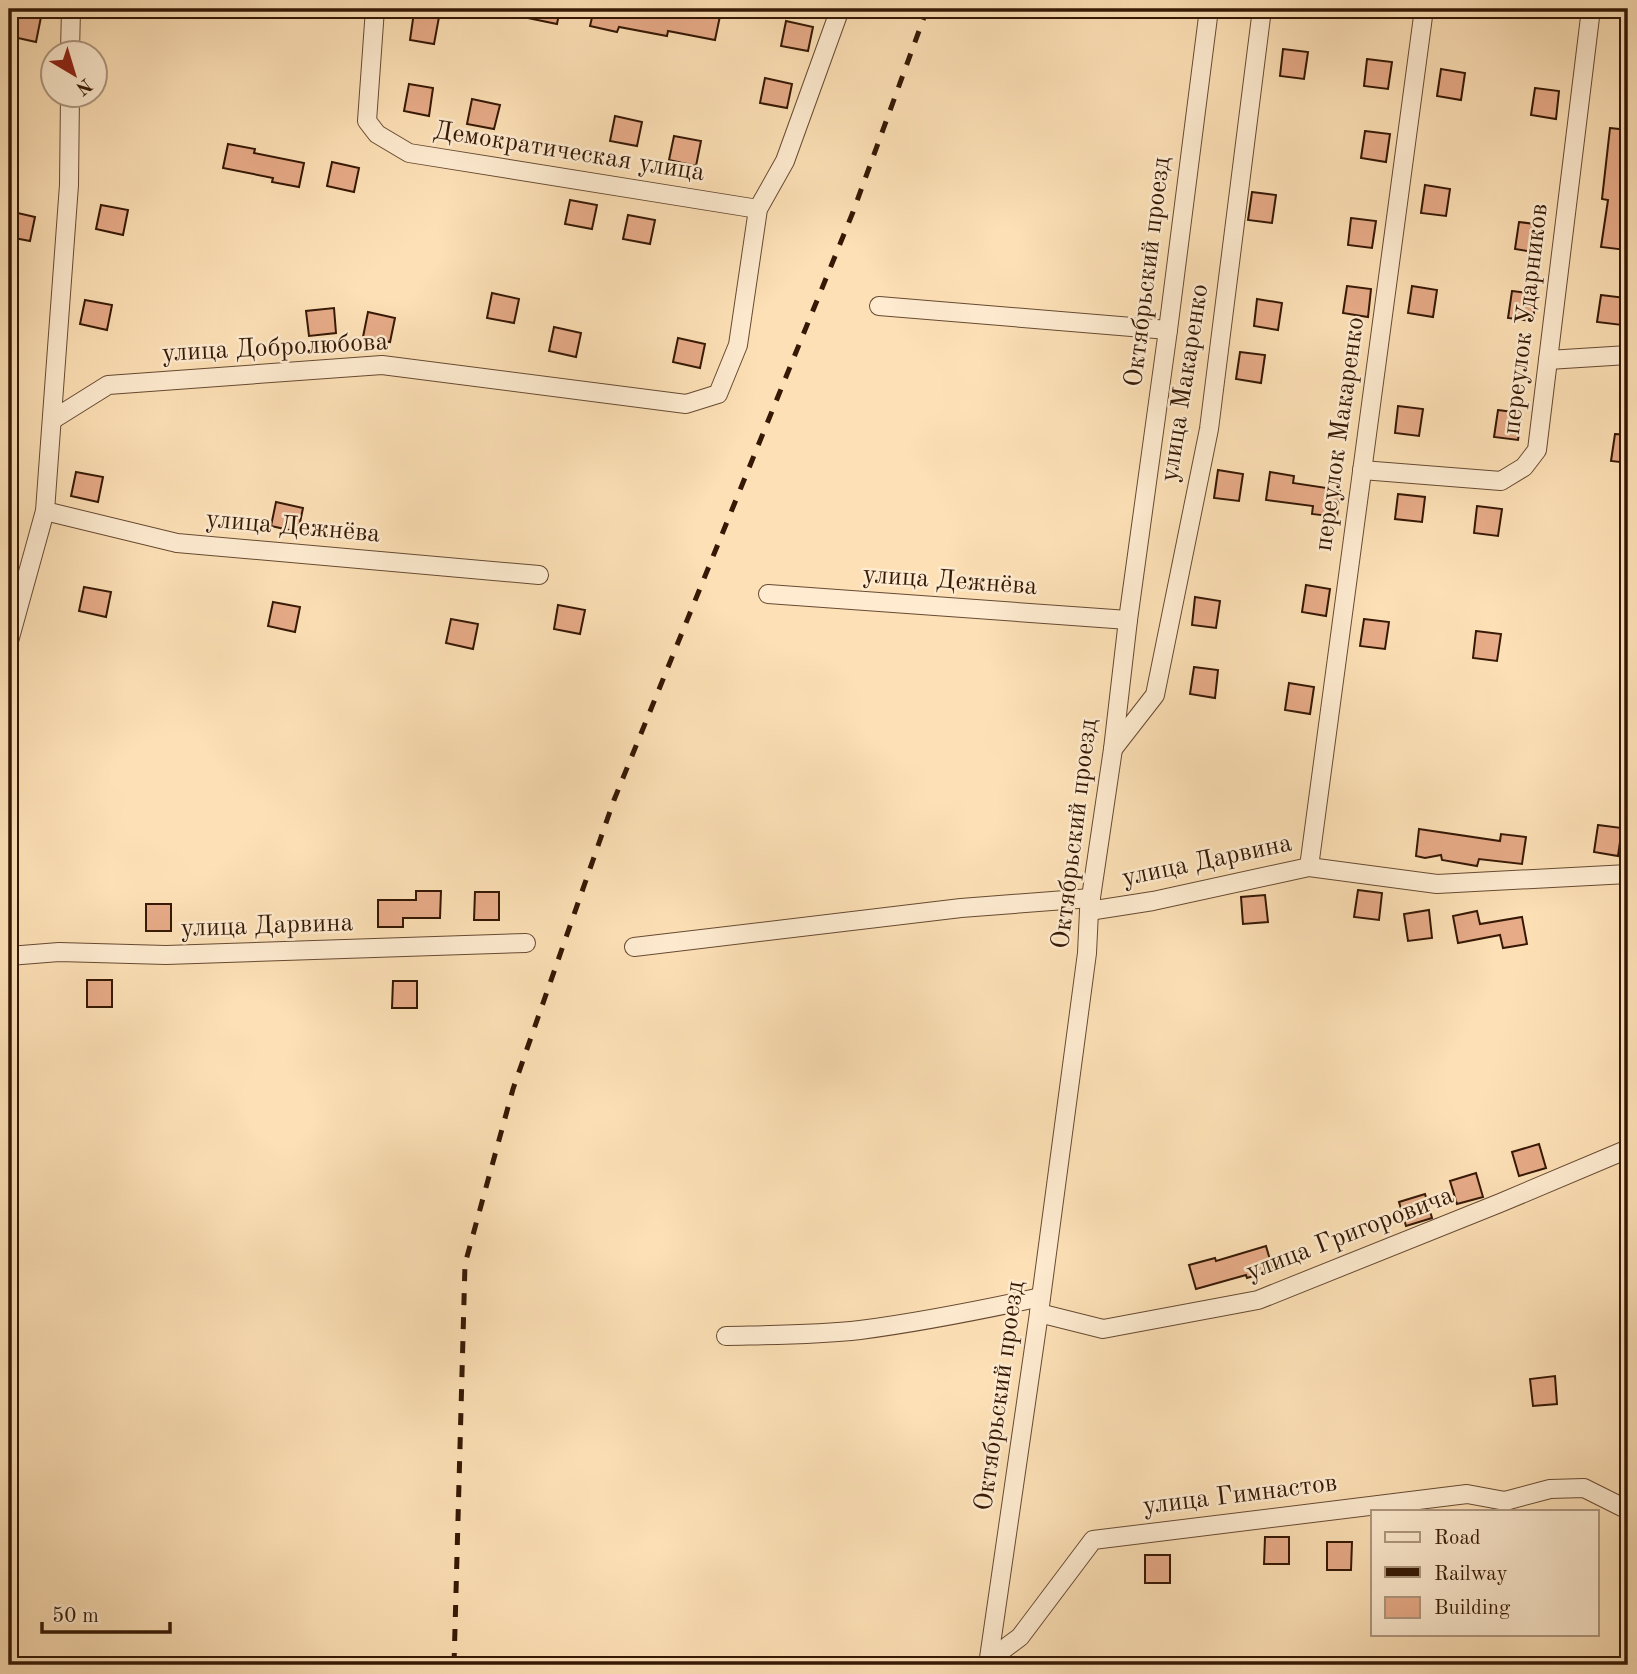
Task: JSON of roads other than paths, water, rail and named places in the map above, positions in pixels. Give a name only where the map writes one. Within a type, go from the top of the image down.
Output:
[{"type":"street","points":[[70,38],[71,9]]},
{"type":"street","name":"Демократическая улица","points":[[375,9],[367,121],[377,134],[409,153],[758,209]]},
{"type":"street","points":[[758,209],[785,161],[840,9]]},
{"type":"street","name":"Октябрьский проезд","points":[[989,1662],[1087,953],[1090,905],[1209,9]]},
{"type":"street","name":"улица Макаренко","points":[[1112,749],[1155,695],[1209,429],[1262,9]]},
{"type":"street","name":"переулок Макаренко","points":[[1309,867],[1424,9]]},
{"type":"street","name":"переулок Ударников","points":[[1362,470],[1501,481],[1524,467],[1537,450],[1591,9]]},
{"type":"street","points":[[9,641],[46,511],[69,185],[70,108]]},
{"type":"street","name":"улица Добролюбова","points":[[52,420],[108,385],[382,365],[686,404],[718,394],[737,345],[758,209]]},
{"type":"street","points":[[879,306],[1168,330]]},
{"type":"street","points":[[1548,360],[1628,355]]},
{"type":"street","name":"улица Дежнёва","points":[[46,511],[177,543],[539,575]]},
{"type":"street","name":"улица Дежнёва","points":[[768,594],[1128,620]]},
{"type":"street","name":"улица Дарвина","points":[[634,947],[961,908],[1153,901],[1309,867],[1437,884],[1628,874]]},
{"type":"street","name":"улица Дарвина","points":[[9,956],[59,952],[166,955],[526,943]]},
{"type":"street","name":"улица Григоровича","points":[[726,1336],[858,1330],[963,1313],[1040,1305],[1102,1329],[1258,1300],[1628,1149]]},
{"type":"street","name":"улица Гимнастов","points":[[989,1662],[1020,1637],[1093,1540],[1467,1493],[1506,1500],[1550,1489],[1584,1488],[1628,1510]]},
{"type":"railway","points":[[454,1665],[465,1264],[513,1089],[614,800],[853,212],[927,9]]}]
